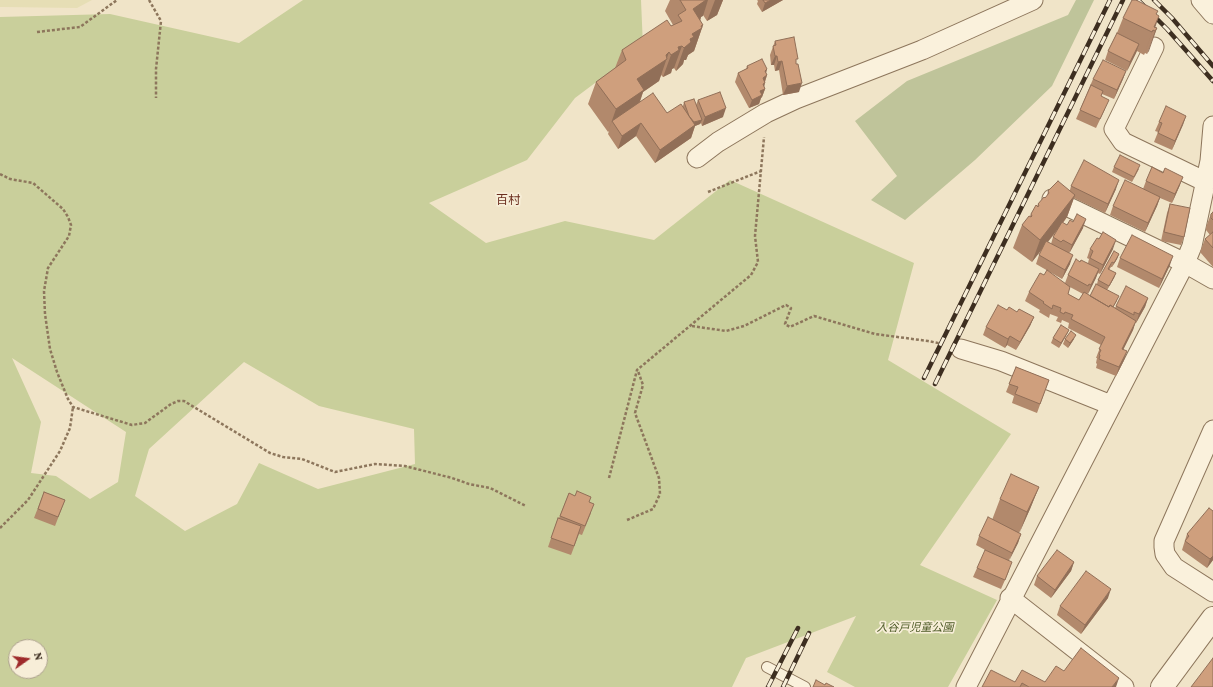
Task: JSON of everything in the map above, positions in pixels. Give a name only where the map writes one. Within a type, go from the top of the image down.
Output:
[{"type":"street","points":[[697,158],[718,142],[766,113],[796,99],[922,50],[1033,0]]},
{"type":"street","points":[[1201,0],[1213,14]]},
{"type":"street","points":[[1154,47],[1114,128],[1122,142],[1206,182]]},
{"type":"street","points":[[966,687],[1010,598],[1185,263],[1192,246],[1206,182],[1210,161],[1213,126]]},
{"type":"street","points":[[1052,199],[1185,263],[1213,279]]},
{"type":"street","points":[[961,349],[1001,361],[1112,405]]},
{"type":"street","points":[[1213,430],[1164,541],[1165,554],[1174,567],[1213,592]]},
{"type":"street","points":[[1010,598],[1124,687]]},
{"type":"street","points":[[1162,687],[1213,618]]},
{"type":"lane","points":[[767,667],[805,687]]},
{"type":"path","points":[[37,32],[80,27],[117,0]]},
{"type":"path","points":[[149,0],[161,21],[156,69],[156,98]]},
{"type":"path","points":[[608,478],[638,370],[751,275],[758,262],[755,236],[766,113]]},
{"type":"path","points":[[708,192],[761,172]]},
{"type":"path","points":[[0,174],[10,179],[33,183],[63,209],[71,225],[69,236],[48,268],[44,290],[45,314],[50,349],[56,372],[73,407],[70,428],[60,451],[28,500],[0,528]]},
{"type":"path","points":[[691,326],[726,331],[744,326],[786,305],[791,308],[785,324],[790,327],[814,316],[874,334],[928,341]]},
{"type":"path","points":[[627,520],[653,509],[660,494],[659,478],[635,413],[643,385],[638,370]]},
{"type":"path","points":[[73,407],[132,425],[145,422],[171,404],[184,401],[270,453],[283,457],[302,459],[335,472],[375,464],[405,466],[469,484],[490,488],[526,506]]},
{"type":"shaded area","points":[[0,0],[92,0],[77,8],[0,7]]},
{"type":"green space","name":"入谷戸児童公園","points":[[303,0],[641,0],[643,47],[575,98],[527,160],[429,203],[486,243],[565,221],[654,240],[730,180],[914,263],[888,360],[1011,434],[920,565],[997,600],[948,687],[855,687],[827,672],[856,616],[746,658],[732,687],[0,687],[0,17],[110,14],[239,43]],"holes":[[[12,358],[126,432],[118,482],[90,499],[56,476],[31,473],[41,422]],[[244,362],[319,406],[414,429],[415,464],[318,489],[259,463],[237,504],[185,531],[135,496],[149,449]]]},
{"type":"green space","points":[[1076,0],[1094,0],[1052,86],[975,160],[905,220],[871,200],[897,176],[855,121],[907,81],[1068,15]]},
{"type":"building","points":[[680,0],[706,0],[693,9],[703,25],[701,26],[702,28],[692,34],[694,37],[690,39],[691,42],[684,48],[682,46],[678,47],[679,50],[671,55],[669,52],[666,55],[667,59],[637,79],[644,90],[616,109],[596,82],[626,60],[622,50],[667,20],[671,26],[682,21],[678,15],[686,10]]},
{"type":"building","points":[[763,0],[771,0],[765,3]]},
{"type":"building","points":[[1132,0],[1136,0],[1158,11],[1156,14],[1159,16],[1154,27],[1157,28],[1155,31],[1153,30],[1152,32],[1123,18]]},
{"type":"building","points":[[1117,33],[1139,44],[1130,62],[1108,51]]},
{"type":"building","points":[[794,37],[798,59],[796,59],[796,64],[798,64],[802,83],[787,86],[782,61],[778,62],[773,46],[776,45],[775,41]]},
{"type":"building","points":[[762,59],[767,69],[765,71],[767,75],[763,78],[765,89],[760,91],[762,95],[752,100],[738,73],[748,68],[747,66]]},
{"type":"building","points":[[1103,60],[1126,71],[1117,90],[1093,79]]},
{"type":"building","points":[[1091,85],[1103,91],[1101,96],[1109,100],[1100,119],[1080,110]]},
{"type":"building","points":[[720,92],[726,108],[705,117],[698,100]]},
{"type":"building","points":[[653,93],[667,113],[681,104],[695,125],[660,150],[641,123],[622,136],[612,121]]},
{"type":"building","points":[[694,99],[702,120],[694,122],[689,116],[684,102]]},
{"type":"building","points":[[1166,106],[1186,116],[1175,141],[1158,133],[1162,123],[1159,122]]},
{"type":"building","points":[[1120,155],[1140,165],[1134,177],[1114,167]]},
{"type":"building","points":[[1084,160],[1119,180],[1108,204],[1071,186]]},
{"type":"building","points":[[1152,167],[1163,173],[1165,168],[1183,177],[1175,194],[1146,181]]},
{"type":"building","points":[[1125,180],[1160,197],[1148,223],[1113,206]]},
{"type":"building","points":[[1058,181],[1075,195],[1040,240],[1022,225],[1029,216],[1032,216],[1031,214],[1036,205],[1038,207],[1038,204],[1049,193],[1048,191]]},
{"type":"building","points":[[1170,204],[1190,208],[1184,237],[1164,232]]},
{"type":"building","points":[[1213,212],[1213,220],[1211,218],[1211,214]]},
{"type":"building","points":[[1077,214],[1086,219],[1072,245],[1063,240],[1061,242],[1053,237],[1062,222],[1067,225],[1070,220],[1073,222]]},
{"type":"building","points":[[1103,232],[1116,240],[1103,265],[1090,258],[1093,251],[1090,249]]},
{"type":"building","points":[[1213,232],[1213,248],[1205,239]]},
{"type":"building","points":[[1132,235],[1173,256],[1162,279],[1120,258]]},
{"type":"building","points":[[1046,241],[1073,255],[1065,270],[1039,255]]},
{"type":"building","points":[[1114,251],[1119,254],[1114,263],[1112,262],[1108,269],[1116,273],[1109,286],[1098,280]]},
{"type":"building","points":[[1076,259],[1099,269],[1091,285],[1089,284],[1088,286],[1068,275]]},
{"type":"building","points":[[1047,270],[1070,287],[1068,294],[1079,300],[1084,292],[1109,307],[1110,305],[1136,321],[1122,349],[1127,351],[1119,367],[1099,359],[1101,350],[1099,349],[1105,337],[1071,319],[1073,315],[1060,312],[1061,308],[1053,305],[1052,309],[1029,292],[1040,273],[1044,275]]},
{"type":"building","points":[[1096,284],[1119,296],[1113,307],[1110,305],[1109,307],[1090,296]]},
{"type":"building","points":[[1126,286],[1148,298],[1139,314],[1134,312],[1134,315],[1116,306]]},
{"type":"building","points":[[998,305],[1007,310],[1009,307],[1017,312],[1019,309],[1034,317],[1020,342],[1010,336],[1008,339],[986,327]]},
{"type":"building","points":[[1061,325],[1069,330],[1061,343],[1053,338]]},
{"type":"building","points":[[1071,331],[1076,335],[1070,343],[1065,339]]},
{"type":"building","points":[[1016,367],[1049,380],[1040,404],[1015,394],[1018,387],[1009,384]]},
{"type":"building","points":[[1011,474],[1039,487],[1027,512],[1000,499]]},
{"type":"building","points":[[577,491],[591,497],[589,502],[594,504],[585,526],[560,516],[569,493],[575,496]]},
{"type":"building","points":[[44,492],[65,500],[58,517],[38,509]]},
{"type":"building","points":[[1209,508],[1213,511],[1213,556],[1210,559],[1185,541],[1189,536],[1187,534]]},
{"type":"building","points":[[988,517],[1021,534],[1012,553],[979,536]]},
{"type":"building","points":[[558,518],[581,526],[574,546],[551,538]]},
{"type":"building","points":[[985,550],[1012,562],[1005,580],[977,568]]},
{"type":"building","points":[[1057,550],[1074,562],[1055,590],[1037,576]]},
{"type":"building","points":[[1086,571],[1111,589],[1085,625],[1060,606]]},
{"type":"building","points":[[1081,648],[1119,678],[1112,687],[1029,687],[1022,683],[1020,687],[982,687],[991,670],[1015,682],[1022,670],[1045,682],[1056,666],[1064,671]]},
{"type":"building","points":[[1213,658],[1213,687],[1191,687]]},
{"type":"building","points":[[816,680],[825,685],[826,683],[834,687],[813,687]]},
{"type":"railway","points":[[924,378],[1110,0]]},
{"type":"railway","points":[[935,384],[1123,0]]},
{"type":"railway","points":[[1138,0],[1167,29],[1213,81]]},
{"type":"railway","points":[[1154,0],[1172,18],[1213,66]]},
{"type":"railway","points":[[768,687],[798,628]]},
{"type":"railway","points":[[783,687],[809,633]]},
{"type":"district","name":"百村","points":[[508,200]]}]
